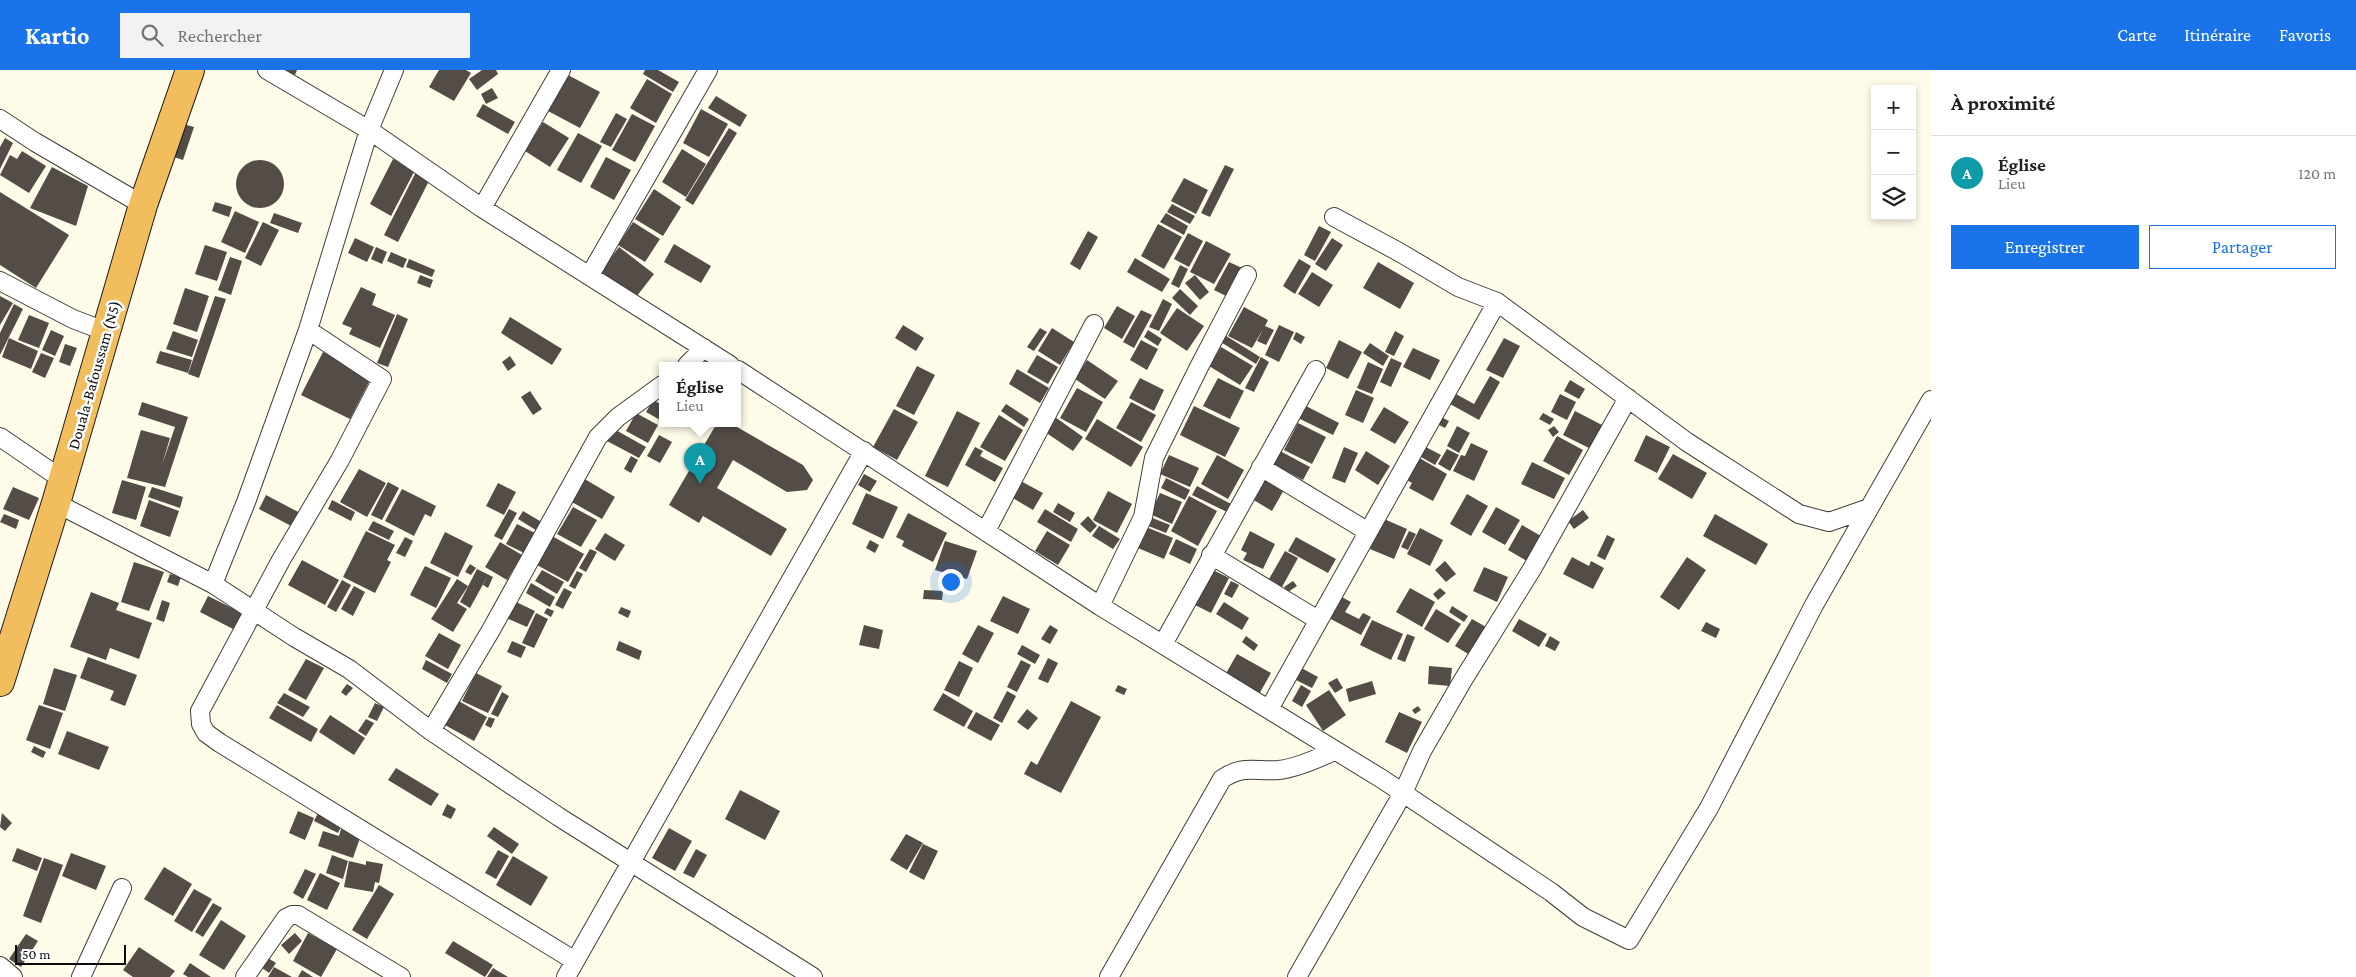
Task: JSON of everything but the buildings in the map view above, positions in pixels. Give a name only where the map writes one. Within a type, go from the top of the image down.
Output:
[{"type":"highway","name":"Douala-Bafoussam (N5)","points":[[0,682],[108,332],[143,205],[190,70]]},
{"type":"street","points":[[267,70],[369,130],[482,208],[725,362]]},
{"type":"street","points":[[213,584],[246,502],[308,330],[369,130],[394,70]]},
{"type":"street","points":[[482,208],[561,70]]},
{"type":"street","points":[[590,275],[708,70]]},
{"type":"street","points":[[0,119],[143,205]]},
{"type":"street","points":[[1334,217],[1399,252],[1458,288],[1497,302],[1687,442],[1799,514],[1829,522],[1869,508]]},
{"type":"street","points":[[1100,606],[1143,517],[1154,458],[1198,368],[1247,275]]},
{"type":"street","points":[[0,281],[73,319],[108,332]]},
{"type":"street","points":[[1269,709],[1497,302]]},
{"type":"street","points":[[986,531],[1094,324]]},
{"type":"street","points":[[308,330],[382,379],[340,460],[254,611],[200,711],[202,724],[206,733],[575,961]]},
{"type":"street","points":[[690,362],[704,348]]},
{"type":"street","points":[[1163,644],[1316,370]]},
{"type":"street","points":[[741,372],[1100,606],[1403,793],[1551,892],[1583,916],[1629,940],[1676,866],[1709,808],[1809,614],[1931,400]]},
{"type":"street","points":[[431,731],[491,630],[598,437],[618,417],[659,388]]},
{"type":"street","points":[[1297,977],[1403,793],[1427,743],[1532,569],[1628,398]]},
{"type":"street","points":[[0,437],[60,492],[349,669],[431,731],[630,862],[813,977]]},
{"type":"street","points":[[566,977],[864,451]]},
{"type":"street","points":[[1261,466],[1367,532]]},
{"type":"street","points":[[1211,555],[1318,620]]},
{"type":"street","points":[[1109,977],[1222,779],[1235,770],[1279,770],[1314,760],[1334,751]]},
{"type":"street","points":[[81,977],[122,888]]},
{"type":"street","points":[[245,977],[286,918],[292,915],[298,915],[401,977]]},
{"type":"street","points":[[0,966],[13,977]]},
{"type":"place","name":"Église","points":[[700,484]]}]
